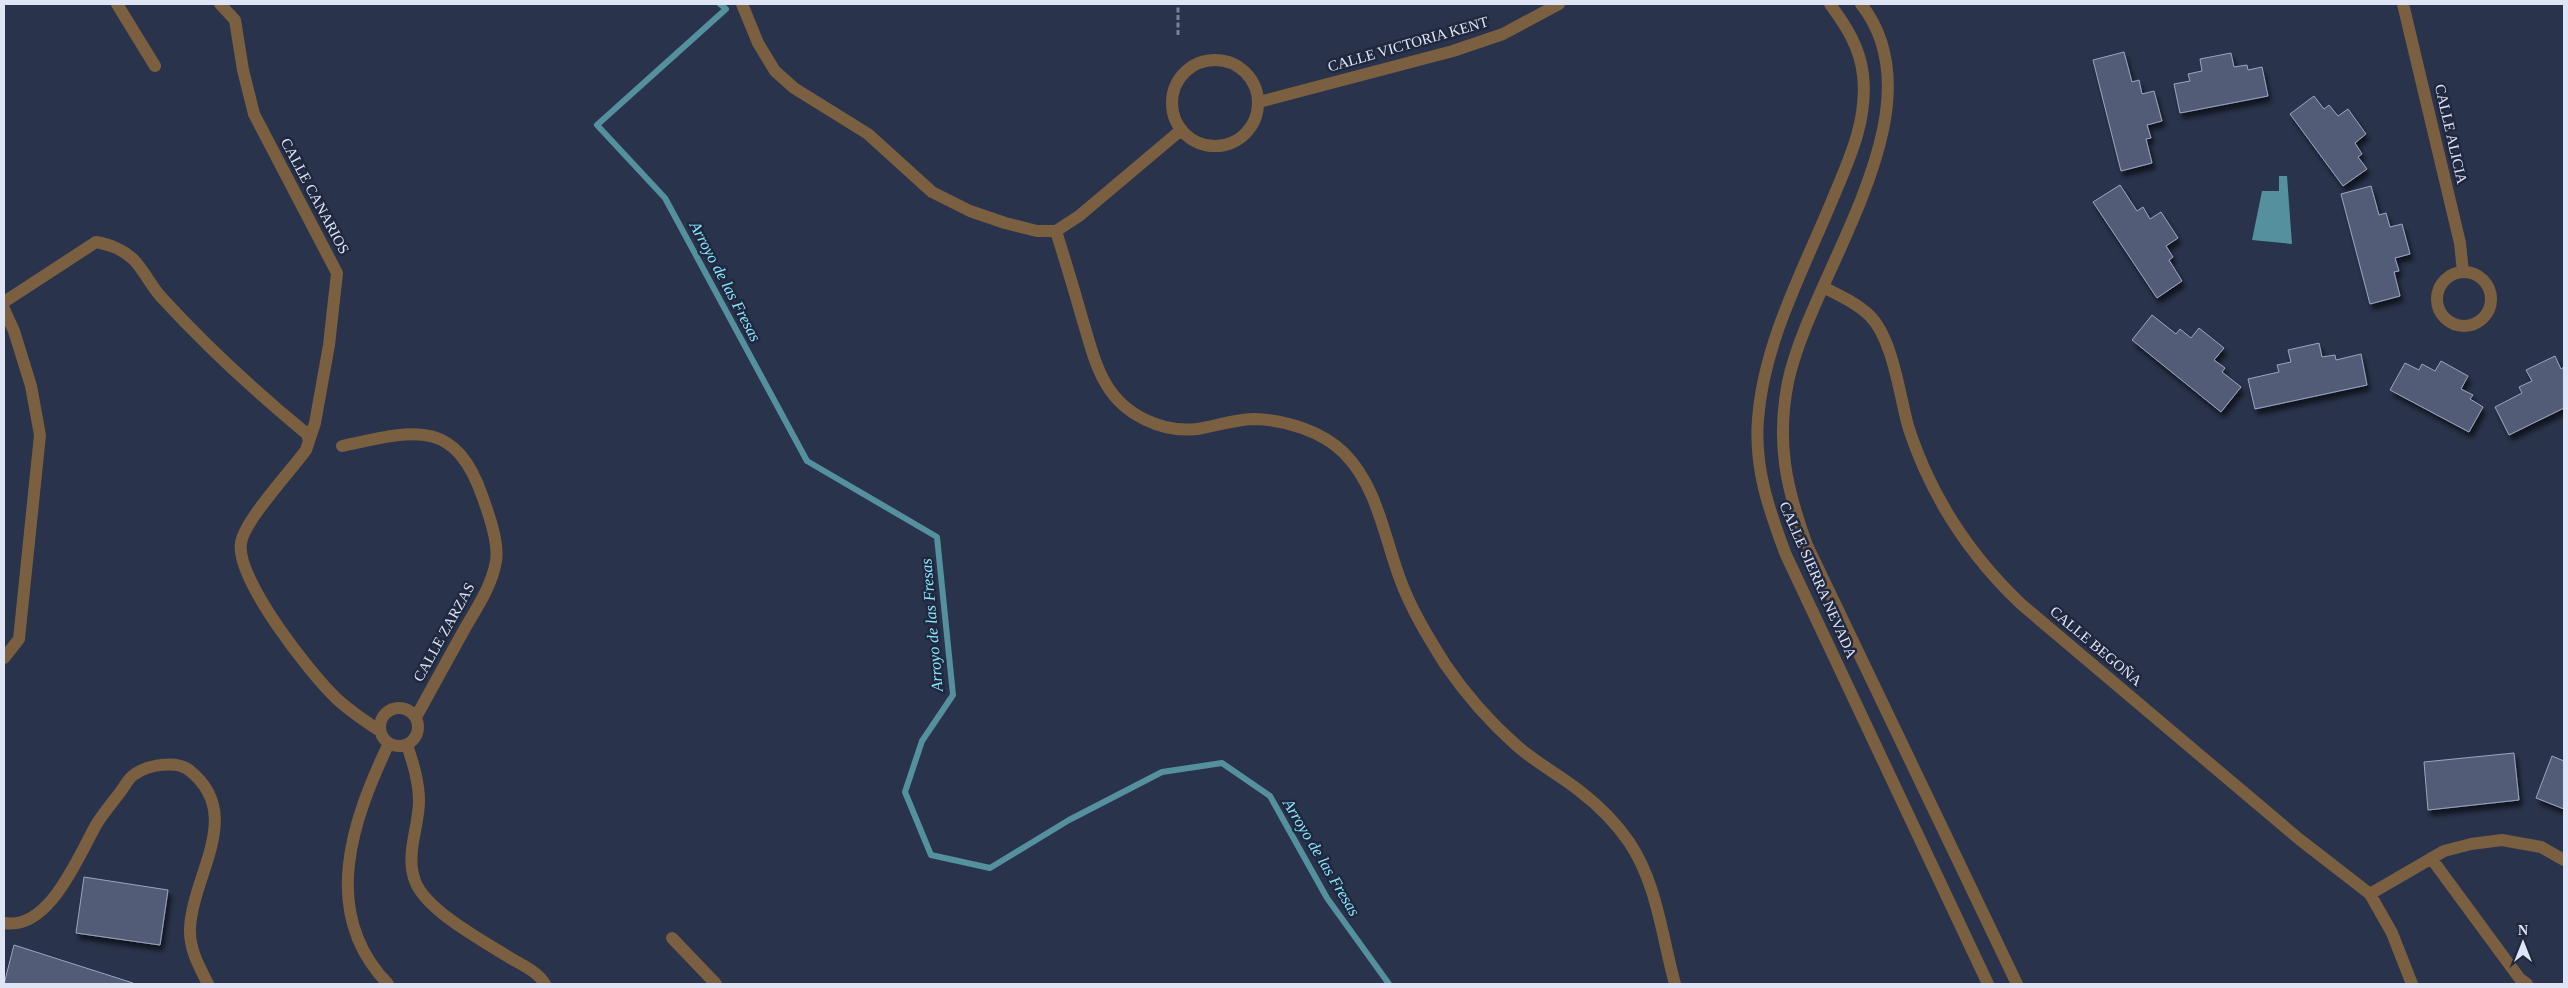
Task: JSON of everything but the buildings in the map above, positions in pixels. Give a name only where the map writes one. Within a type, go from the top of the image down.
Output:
[{"type":"street","points":[[117,4],[155,66]]},
{"type":"street","name":"CALLE CANARIOS","points":[[220,4],[235,20],[243,70],[254,114],[337,273],[329,345],[315,423],[309,441],[294,467],[247,525],[240,544],[242,561],[249,580],[314,675],[356,716],[380,731]]},
{"type":"street","points":[[742,4],[758,43],[775,71],[794,88],[868,134],[932,192],[970,211],[1005,223],[1036,231],[1056,231],[1079,216],[1181,130]]},
{"type":"street","name":"CALLE VICTORIA KENT","points":[[1259,102],[1453,51],[1503,34],[1559,4]]},
{"type":"street","name":"CALLE SIERRA NEVADA","points":[[1830,4],[1857,46],[1863,75],[1863,108],[1856,144],[1779,328],[1767,366],[1758,420],[1758,465],[1767,506],[1786,555],[1988,984]]},
{"type":"street","name":"CALLE SIERRA NEVADA","points":[[1861,4],[1881,40],[1888,72],[1887,112],[1878,152],[1803,335],[1788,381],[1782,420],[1784,464],[1791,501],[1807,545],[2017,984]]},
{"type":"street","name":"CALLE ALICIA","points":[[2404,4],[2460,242],[2463,272]]},
{"type":"street","points":[[1219,60],[1242,69],[1251,78],[1259,102],[1257,116],[1251,128],[1242,138],[1230,144],[1217,147],[1203,145],[1191,140],[1174,119],[1172,107],[1177,83],[1184,73],[1206,61],[1219,60]]},
{"type":"street","points":[[1056,231],[1093,355],[1103,378],[1123,404],[1143,420],[1167,428],[1194,429],[1253,419],[1283,423],[1314,433],[1343,451],[1362,475],[1376,504],[1400,582],[1420,622],[1447,666],[1515,745],[1580,791],[1607,814],[1630,843],[1647,874],[1675,984]]},
{"type":"street","points":[[4,302],[96,242],[116,246],[134,260],[160,297],[206,344],[249,386],[307,434],[309,441]]},
{"type":"street","points":[[2463,272],[2479,277],[2489,290],[2491,298],[2486,315],[2472,324],[2463,326],[2447,320],[2438,304],[2440,286],[2454,274],[2463,272]]},
{"type":"street","name":"CALLE BEGOÑA","points":[[1824,287],[1870,315],[1882,333],[1908,424],[1924,468],[1945,509],[1972,550],[1996,580],[2021,604],[2299,839],[2370,894],[2392,933],[2412,984]]},
{"type":"street","points":[[4,309],[14,331],[31,386],[40,435],[19,639],[4,658]]},
{"type":"street","name":"CALLE ZARZAS","points":[[342,446],[404,432],[432,435],[458,450],[478,484],[491,520],[496,560],[488,588],[416,716]]},
{"type":"street","points":[[392,709],[405,709],[416,716],[419,729],[413,741],[407,745],[401,747],[389,744],[380,731],[383,716],[392,709]]},
{"type":"street","points":[[388,984],[379,975],[358,943],[348,908],[348,864],[356,820],[370,783],[389,744]]},
{"type":"street","points":[[407,745],[416,771],[419,802],[412,838],[412,860],[415,880],[425,897],[458,925],[526,967],[545,984]]},
{"type":"street","points":[[4,923],[27,921],[45,907],[76,866],[97,824],[134,774],[157,765],[184,766],[203,781],[216,810],[211,850],[194,903],[190,928],[193,954],[208,984]]},
{"type":"street","points":[[2370,894],[2444,850],[2462,846],[2502,840],[2541,847],[2564,860]]},
{"type":"street","points":[[2431,858],[2520,979],[2527,984]]},
{"type":"street","points":[[672,938],[716,984]]},
{"type":"path","points":[[1178,4],[1178,35]]},
{"type":"shaded area","points":[[2279,176],[2287,176],[2292,244],[2252,240],[2262,191],[2279,191]]},
{"type":"waterway","name":"Arroyo de las Fresas","points":[[720,4],[726,9],[597,125],[665,198],[807,461],[937,537],[953,695],[922,741],[905,792],[931,855],[990,868],[1069,820],[1162,772],[1222,763],[1270,796],[1327,898],[1389,984]]}]
